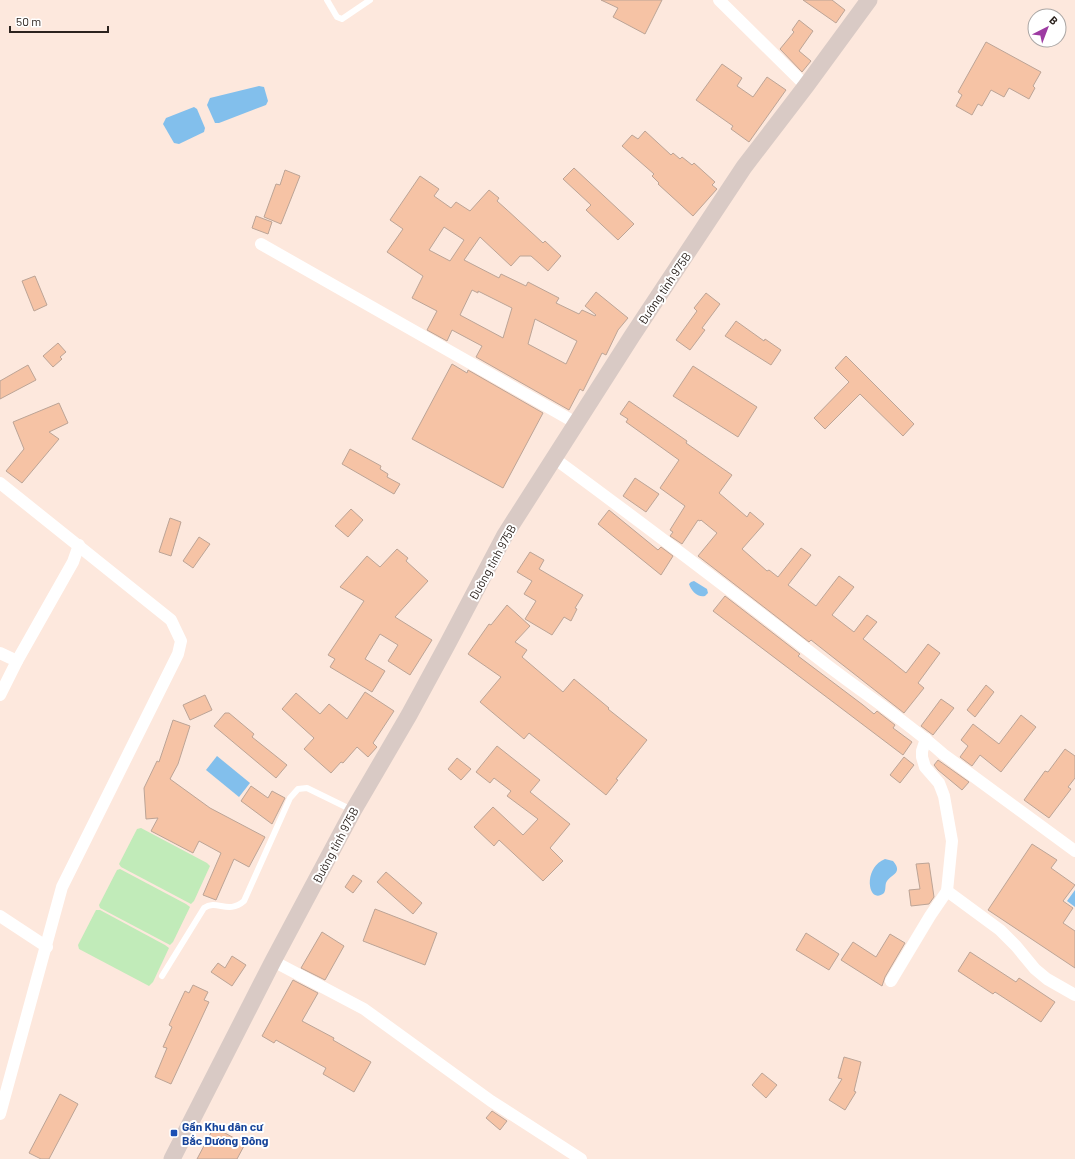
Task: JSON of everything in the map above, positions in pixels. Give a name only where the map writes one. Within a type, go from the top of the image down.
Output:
[{"type":"main road","name":"Đường tỉnh 975B","points":[[178,1156],[273,961],[353,811],[413,708],[506,534],[632,336],[744,167],[869,0]]},
{"type":"street","points":[[719,0],[806,86]]},
{"type":"street","points":[[261,244],[576,423]]},
{"type":"street","points":[[555,459],[672,545],[824,663],[926,739],[943,754],[1075,851]]},
{"type":"street","points":[[0,482],[171,620],[181,641],[178,654],[62,887],[0,1114]]},
{"type":"street","points":[[0,695],[17,661],[73,562],[79,545]]},
{"type":"street","points":[[0,653],[17,661]]},
{"type":"street","points":[[891,981],[930,916],[947,891],[952,841],[944,796],[939,783],[925,767],[922,757],[922,751],[926,739]]},
{"type":"street","points":[[947,891],[1000,930],[1016,946],[1035,969],[1047,979],[1075,995]]},
{"type":"street","points":[[0,916],[46,947]]},
{"type":"street","points":[[273,961],[364,1009],[491,1101],[581,1159]]},
{"type":"lane","points":[[327,0],[337,17],[342,19],[370,0]]},
{"type":"lane","points":[[162,976],[204,908],[213,904],[227,908],[234,907],[244,901],[290,798],[298,789],[307,788],[353,811]]},
{"type":"green space","points":[[141,828],[210,866],[194,901],[191,904],[121,867],[119,864],[137,829]]},
{"type":"green space","points":[[120,869],[190,907],[173,942],[170,945],[100,908],[99,905],[117,870]]},
{"type":"green space","points":[[96,910],[100,910],[169,948],[153,982],[149,986],[79,949],[78,945]]},
{"type":"water","points":[[259,86],[264,87],[268,101],[266,105],[219,123],[215,123],[207,105],[210,98]]},
{"type":"water","points":[[194,107],[197,109],[205,128],[204,132],[179,144],[174,143],[163,124],[166,118]]},
{"type":"water","points":[[694,581],[707,589],[708,593],[705,596],[697,595],[691,589],[689,584]]},
{"type":"water","points":[[217,756],[250,783],[239,797],[206,770]]},
{"type":"water","points":[[885,859],[893,861],[896,865],[897,871],[886,883],[884,893],[879,896],[874,894],[871,890],[870,877],[878,864]]},
{"type":"water","points":[[1075,890],[1075,907],[1067,901]]},
{"type":"building","points":[[601,0],[662,0],[645,34],[613,17],[618,8]]},
{"type":"building","points":[[803,0],[832,0],[845,10],[836,23]]},
{"type":"building","points":[[799,20],[813,31],[799,51],[811,61],[802,72],[780,49],[794,32],[792,30]]},
{"type":"building","points":[[986,42],[1041,72],[1033,86],[1035,88],[1029,99],[1009,88],[1004,97],[991,90],[982,106],[978,104],[972,115],[956,106],[962,95],[958,92]]},
{"type":"building","points":[[722,64],[742,78],[737,86],[753,97],[767,77],[786,90],[749,142],[731,129],[733,126],[696,100]]},
{"type":"building","points":[[645,131],[671,155],[673,153],[680,159],[682,157],[692,165],[694,163],[715,182],[712,185],[717,189],[693,216],[658,184],[659,183],[652,176],[654,174],[622,146],[632,135],[638,139]]},
{"type":"building","points":[[574,168],[634,224],[618,240],[586,210],[591,205],[563,179]]},
{"type":"building","points":[[285,170],[300,176],[281,224],[264,217],[276,184],[280,185]]},
{"type":"building","points":[[420,176],[439,189],[434,196],[451,208],[456,202],[470,211],[489,190],[499,198],[497,201],[543,243],[545,241],[561,256],[548,271],[531,256],[520,256],[511,266],[480,237],[464,260],[499,278],[501,274],[526,286],[528,282],[559,298],[556,303],[579,314],[582,310],[595,316],[596,315],[585,306],[596,292],[628,318],[618,330],[606,355],[602,353],[583,391],[580,389],[569,410],[476,357],[482,346],[452,330],[447,341],[427,330],[437,311],[412,298],[423,276],[387,252],[403,229],[390,220]],"holes":[[[444,227],[464,240],[450,261],[429,250]],[[472,290],[478,293],[478,291],[512,308],[503,338],[460,315]],[[535,319],[577,341],[566,364],[528,344]]]},
{"type":"building","points":[[256,216],[272,222],[268,234],[252,228]]},
{"type":"building","points":[[35,276],[47,305],[34,311],[22,281]]},
{"type":"building","points":[[706,293],[720,304],[702,328],[705,330],[690,350],[676,340],[697,311],[694,308]]},
{"type":"building","points":[[736,321],[764,341],[765,339],[781,350],[771,365],[725,336]]},
{"type":"building","points":[[58,343],[66,352],[60,357],[62,359],[53,367],[43,356]]},
{"type":"building","points":[[846,356],[914,424],[903,436],[860,394],[825,429],[814,418],[849,382],[835,368]]},
{"type":"building","points":[[452,364],[467,373],[468,370],[543,413],[503,488],[412,439]]},
{"type":"building","points":[[28,365],[36,380],[0,399],[0,381]]},
{"type":"building","points":[[693,366],[757,407],[738,437],[673,396]]},
{"type":"building","points":[[629,401],[687,441],[686,443],[732,475],[719,493],[747,517],[750,512],[764,524],[742,549],[767,571],[769,570],[778,577],[801,548],[811,555],[788,585],[816,606],[839,576],[854,587],[832,615],[854,632],[867,615],[877,622],[863,639],[906,673],[928,644],[940,653],[918,683],[924,688],[904,713],[811,640],[809,642],[698,556],[717,533],[701,520],[698,520],[682,544],[670,536],[673,532],[670,530],[685,506],[660,488],[679,460],[626,422],[628,419],[620,414]]},
{"type":"building","points":[[59,403],[68,423],[49,432],[59,439],[22,483],[6,471],[24,449],[13,422]]},
{"type":"building","points":[[350,449],[381,466],[380,469],[388,474],[387,477],[400,484],[394,494],[342,464]]},
{"type":"building","points":[[635,478],[659,494],[646,512],[623,496]]},
{"type":"building","points":[[351,509],[363,520],[348,537],[335,526]]},
{"type":"building","points":[[609,510],[658,550],[661,547],[673,556],[661,575],[598,524]]},
{"type":"building","points":[[170,518],[181,522],[171,556],[159,552]]},
{"type":"building","points":[[199,537],[210,544],[193,568],[183,561]]},
{"type":"building","points":[[397,549],[408,558],[406,561],[428,581],[395,617],[432,640],[410,675],[388,661],[398,645],[380,634],[365,659],[385,671],[372,692],[330,667],[335,659],[328,655],[364,601],[340,587],[367,556],[380,567]]},
{"type":"building","points":[[530,552],[544,560],[539,569],[583,595],[575,608],[577,609],[571,621],[564,617],[552,635],[525,619],[536,601],[524,594],[532,581],[517,572]]},
{"type":"building","points":[[725,596],[800,654],[798,656],[874,714],[877,711],[895,725],[893,728],[912,742],[903,755],[713,611]]},
{"type":"building","points":[[507,605],[530,626],[515,642],[527,650],[522,657],[563,692],[574,679],[609,708],[608,709],[647,740],[616,779],[618,780],[606,795],[529,733],[524,739],[480,702],[501,677],[468,654],[489,624],[491,625]]},
{"type":"building","points":[[986,685],[994,692],[975,717],[967,710]]},
{"type":"building","points":[[365,692],[394,711],[373,743],[377,747],[368,757],[357,747],[343,763],[341,762],[331,773],[304,749],[314,738],[282,709],[296,693],[320,714],[329,704],[347,719]]},
{"type":"building","points":[[205,695],[212,710],[190,720],[183,705]]},
{"type":"building","points":[[941,699],[954,708],[933,735],[921,726]]},
{"type":"building","points":[[225,713],[229,713],[254,734],[252,737],[287,765],[276,778],[214,726]]},
{"type":"building","points":[[1021,715],[1036,727],[1001,772],[980,755],[972,766],[960,757],[968,746],[961,740],[973,724],[999,744]]},
{"type":"building","points":[[173,720],[190,726],[178,764],[170,779],[210,808],[265,837],[249,867],[234,859],[216,900],[203,895],[221,853],[199,841],[193,853],[151,831],[158,818],[146,819],[144,788],[157,761],[159,762]]},
{"type":"building","points":[[497,746],[540,780],[530,792],[570,824],[550,848],[563,861],[543,881],[499,840],[494,846],[474,827],[493,807],[523,835],[538,819],[507,796],[511,791],[494,778],[490,783],[476,772]]},
{"type":"building","points":[[1065,749],[1075,756],[1075,778],[1068,787],[1071,789],[1049,818],[1024,800],[1045,771],[1048,772]]},
{"type":"building","points":[[904,757],[914,765],[900,783],[890,775]]},
{"type":"building","points":[[457,758],[471,769],[461,780],[448,769]]},
{"type":"building","points":[[938,760],[969,782],[962,790],[934,765]]},
{"type":"building","points":[[251,786],[268,798],[272,791],[285,798],[272,824],[241,801]]},
{"type":"building","points":[[1032,844],[1057,860],[1051,868],[1075,885],[1063,901],[1073,908],[1063,923],[1075,931],[1075,968],[988,910]]},
{"type":"building","points":[[929,863],[934,897],[929,904],[911,906],[909,890],[920,889],[916,864]]},
{"type":"building","points":[[386,872],[422,903],[413,914],[377,882]]},
{"type":"building","points":[[353,875],[362,881],[353,893],[345,887]]},
{"type":"building","points":[[375,909],[437,933],[425,965],[363,941]]},
{"type":"building","points":[[322,932],[344,946],[325,980],[301,968]]},
{"type":"building","points":[[806,933],[839,954],[829,970],[796,950]]},
{"type":"building","points":[[890,934],[905,943],[885,977],[882,986],[841,960],[853,942],[876,957]]},
{"type":"building","points":[[970,952],[1016,982],[1019,978],[1055,1002],[1041,1022],[995,992],[993,994],[958,971]]},
{"type":"building","points":[[232,956],[246,965],[232,986],[211,972],[218,963],[225,968]]},
{"type":"building","points":[[293,980],[318,993],[302,1021],[334,1038],[333,1040],[371,1062],[354,1092],[323,1074],[326,1068],[276,1040],[274,1043],[262,1036]]},
{"type":"building","points":[[193,985],[208,992],[204,1000],[209,1002],[171,1084],[155,1077],[167,1048],[163,1047],[172,1027],[169,1025],[185,991],[189,993]]},
{"type":"building","points":[[844,1057],[861,1062],[854,1091],[856,1092],[845,1110],[829,1100],[842,1079],[838,1078]]},
{"type":"building","points":[[762,1073],[777,1085],[766,1098],[752,1085]]},
{"type":"building","points":[[60,1094],[78,1104],[49,1159],[41,1159],[29,1153]]},
{"type":"building","points":[[492,1111],[507,1121],[500,1130],[486,1118]]},
{"type":"building","points":[[214,1127],[245,1144],[237,1159],[197,1159]]},
{"type":"place","name":"Gần Khu dân cư Bắc Dương Đông","points":[[174,1133]]}]
